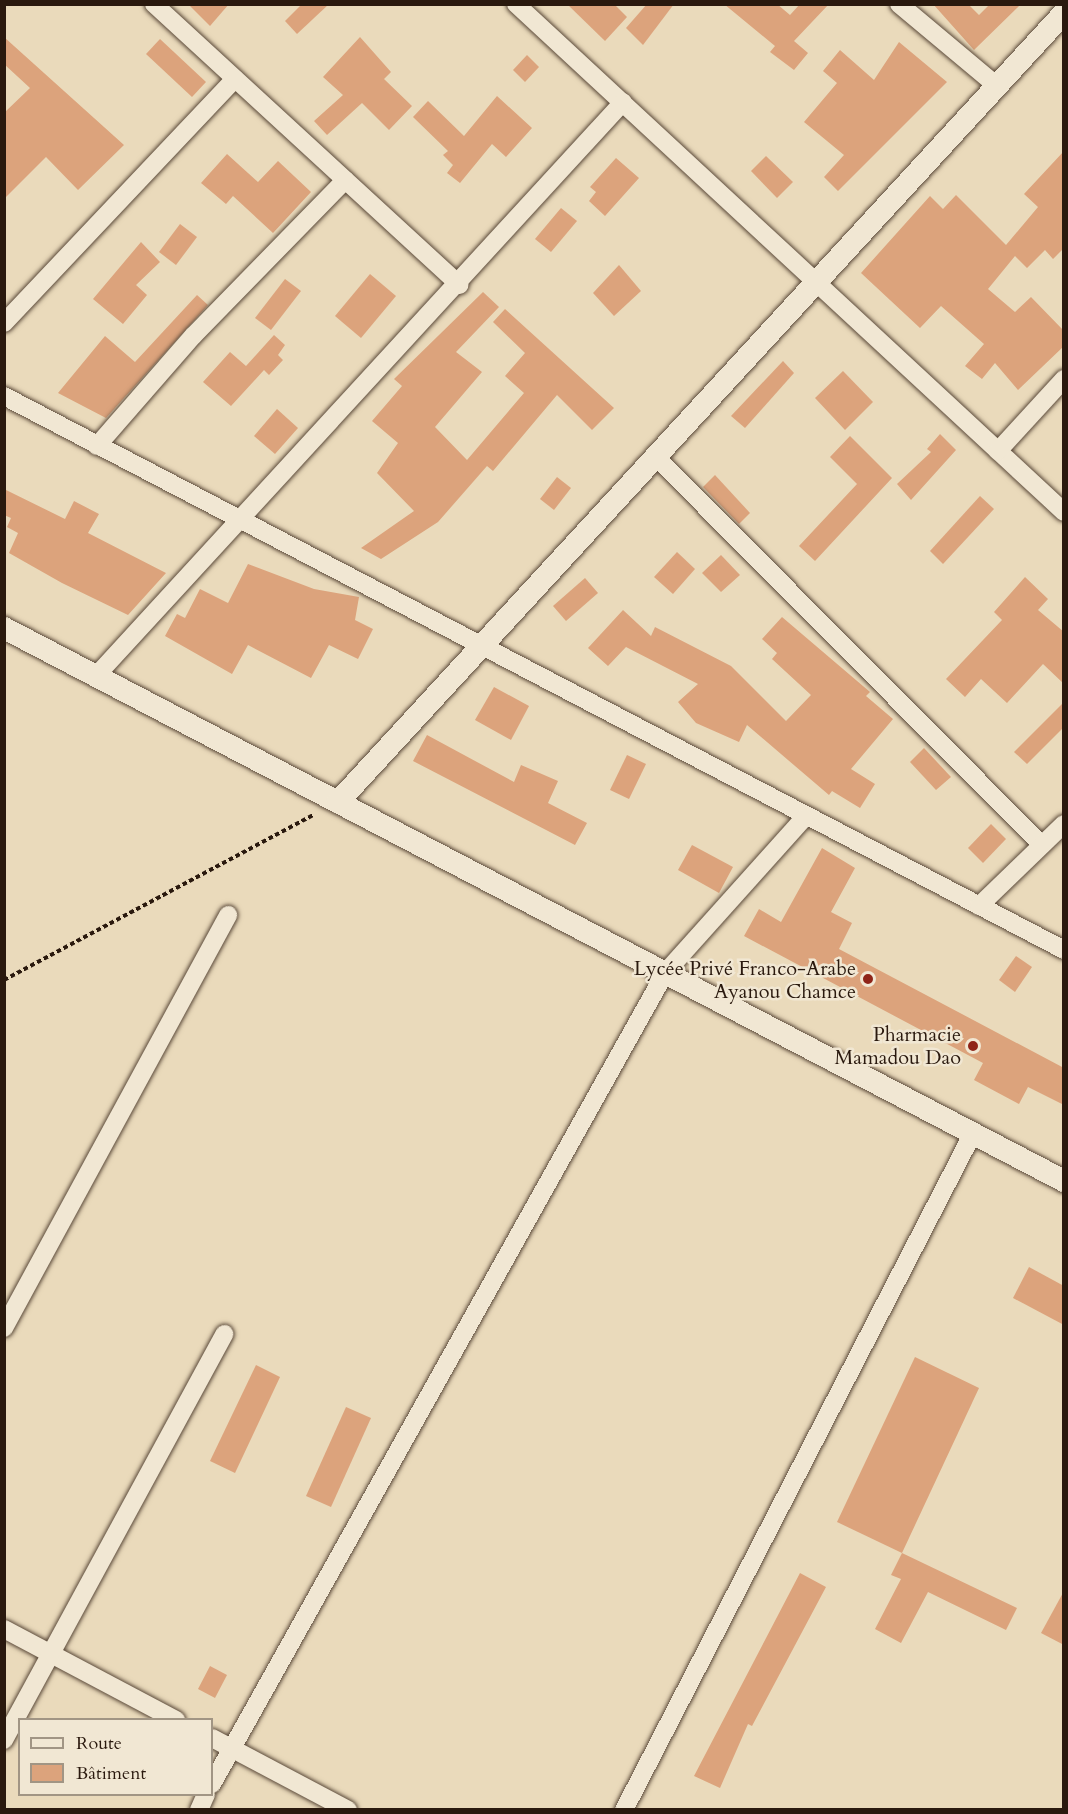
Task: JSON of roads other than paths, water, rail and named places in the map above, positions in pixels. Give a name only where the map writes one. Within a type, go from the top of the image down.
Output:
[{"type":"street","points":[[154,4],[460,285]]},
{"type":"street","points":[[516,4],[1064,512]]},
{"type":"street","points":[[899,4],[996,85]]},
{"type":"street","points":[[338,802],[654,455],[1064,13]]},
{"type":"street","points":[[4,323],[235,79]]},
{"type":"street","points":[[96,676],[237,521],[460,285],[622,102]]},
{"type":"street","points":[[97,446],[193,336],[345,180]]},
{"type":"street","points":[[998,451],[1064,379]]},
{"type":"street","points":[[4,396],[237,521],[480,645],[804,818],[1064,950]]},
{"type":"street","points":[[654,455],[1042,845]]},
{"type":"street","points":[[4,628],[1063,1180]]},
{"type":"street","points":[[213,1782],[665,973],[804,818]]},
{"type":"street","points":[[979,906],[1064,824]]},
{"type":"street","points":[[4,1328],[228,915]]},
{"type":"street","points":[[624,1809],[973,1133]]},
{"type":"street","points":[[4,1740],[49,1652],[224,1334]]},
{"type":"street","points":[[4,1629],[174,1718]]},
{"type":"street","points":[[213,1739],[348,1809]]},
{"type":"place","name":"Lycée Privé Franco-Arabe Ayanou Chamce","points":[[868,979]]},
{"type":"place","name":"Pharmacie Mamadou Dao","points":[[973,1046]]}]
